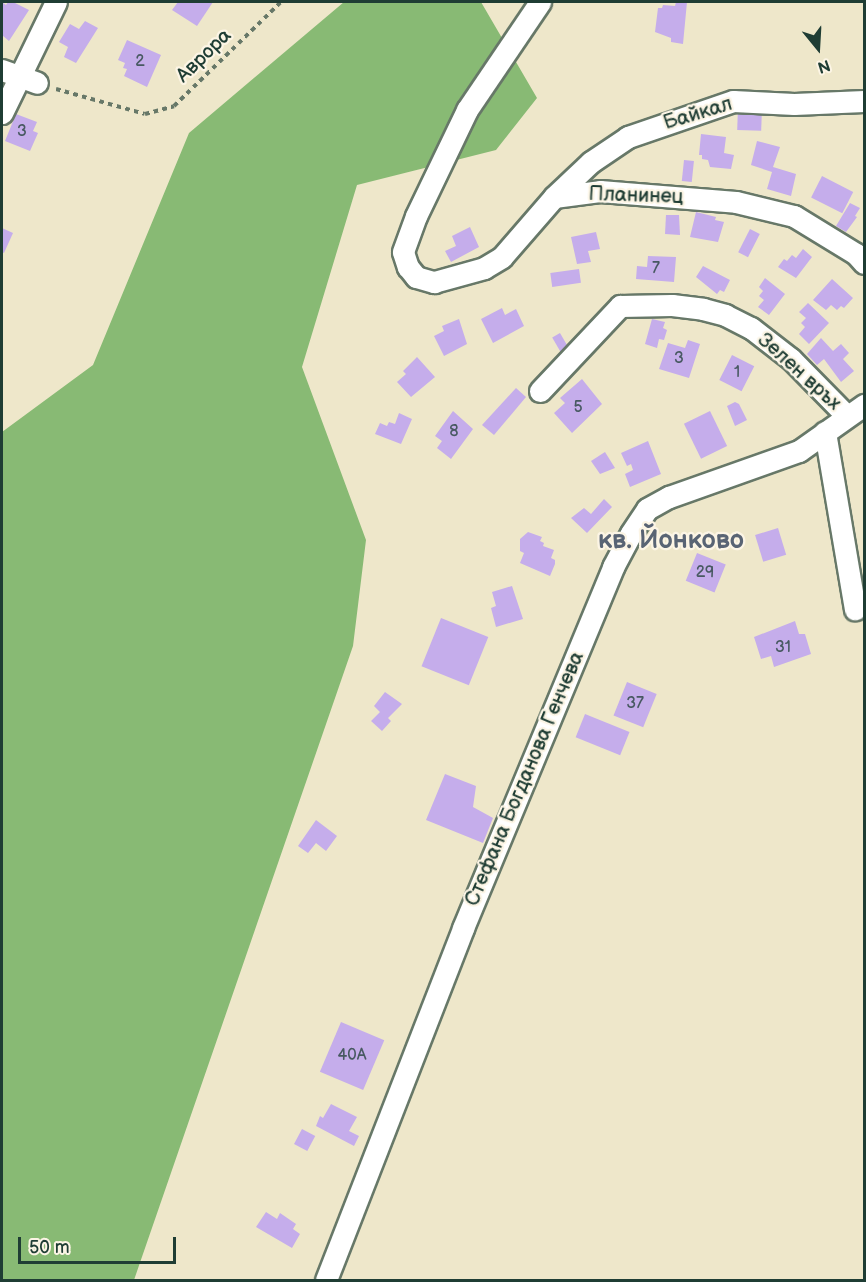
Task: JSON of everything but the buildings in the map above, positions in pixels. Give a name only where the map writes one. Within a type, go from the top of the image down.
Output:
[{"type":"street","points":[[2,113],[56,2]]},
{"type":"street","points":[[540,2],[467,110],[416,216],[403,252],[408,267],[416,277],[434,282],[484,268],[502,257],[554,197]]},
{"type":"street","name":"Байкал","points":[[554,197],[591,162],[628,137],[733,101],[794,104],[864,101]]},
{"type":"street","name":"Планинец","points":[[554,197],[600,191],[736,202],[794,216],[856,254],[864,263]]},
{"type":"street","name":"Зелен връх","points":[[540,391],[620,306],[672,306],[703,309],[725,315],[751,328],[856,411]]},
{"type":"street","name":"Стефана Богданова Генчева","points":[[326,1281],[463,928],[613,567],[631,533],[647,509],[669,497],[799,451],[856,411]]},
{"type":"street","points":[[825,432],[855,609]]},
{"type":"path","name":"Аврора","points":[[19,76],[145,114],[174,106],[282,2]]},
{"type":"green space","points":[[344,2],[481,2],[537,98],[496,150],[357,185],[302,367],[366,540],[353,646],[134,1280],[2,1280],[2,432],[93,365],[189,133]]},
{"type":"district","name":"кв. Йонково","points":[[671,541]]}]
